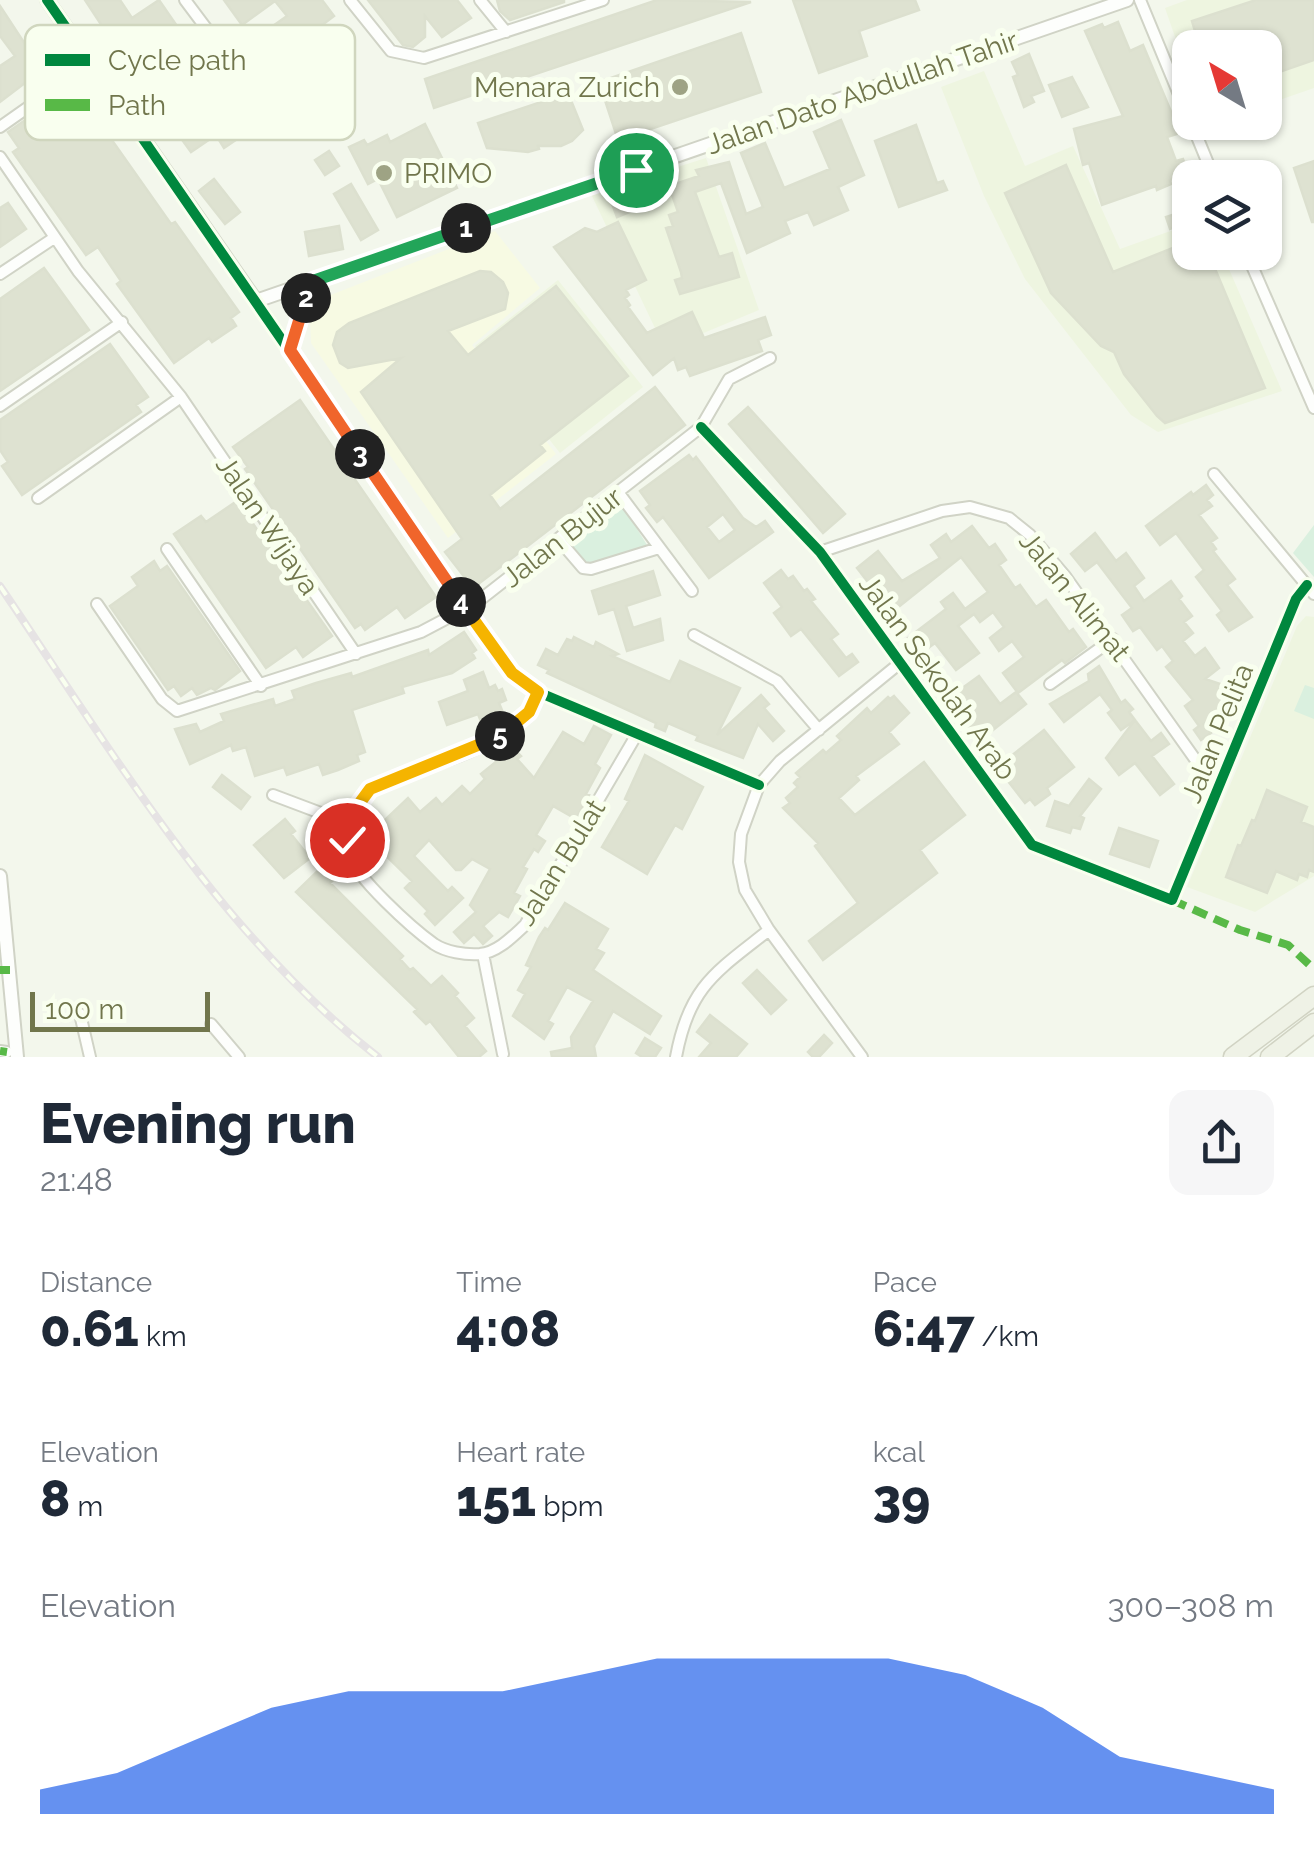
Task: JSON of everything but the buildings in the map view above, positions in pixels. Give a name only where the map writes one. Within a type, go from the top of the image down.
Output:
[{"type":"highway","points":[[1233,1057],[1314,996]]},
{"type":"highway","points":[[1270,1057],[1314,1023]]},
{"type":"street","points":[[47,0],[64,25]]},
{"type":"street","points":[[186,0],[204,25]]},
{"type":"street","points":[[350,0],[391,51],[411,58],[424,58],[604,0]]},
{"type":"street","points":[[480,0],[506,32]]},
{"type":"street","name":"Jalan Dato Abdullah Tahir","points":[[256,301],[1127,0]]},
{"type":"street","points":[[1140,0],[1172,78]]},
{"type":"street","points":[[0,127],[25,109]]},
{"type":"street","points":[[144,140],[512,673],[538,692],[759,785]]},
{"type":"street","name":"Jalan Wijaya","points":[[0,157],[54,238],[181,397],[356,654]]},
{"type":"street","points":[[0,274],[54,238]]},
{"type":"street","points":[[1254,270],[1314,408]]},
{"type":"street","points":[[290,350],[313,281]]},
{"type":"street","points":[[0,406],[122,322]]},
{"type":"street","name":"Jalan Bujur","points":[[96,604],[162,699],[177,711],[421,632],[466,609],[559,540],[701,427],[729,379],[770,358]]},
{"type":"street","points":[[38,498],[181,397]]},
{"type":"street","name":"Jalan Sekolah Arab","points":[[701,427],[820,552],[1032,845],[1172,900]]},
{"type":"street","points":[[1214,474],[1310,590]]},
{"type":"street","points":[[618,492],[692,592]]},
{"type":"street","name":"Jalan Alimat","points":[[820,552],[942,511],[970,507],[1008,518],[1030,534],[1113,639],[1217,790]]},
{"type":"street","points":[[559,540],[583,568],[591,570],[659,548]]},
{"type":"street","points":[[167,550],[261,686]]},
{"type":"street","name":"Jalan Pelita","points":[[1172,900],[1296,599],[1310,590]]},
{"type":"street","points":[[694,635],[777,681],[819,730]]},
{"type":"street","points":[[1050,684],[1113,639]]},
{"type":"street","points":[[862,1057],[769,930],[746,890],[739,862],[741,834],[759,785],[780,761],[900,663]]},
{"type":"street","points":[[503,1054],[483,954],[436,946],[361,878],[350,856],[350,824],[370,789],[490,742],[516,726],[529,712],[538,692]]},
{"type":"street","name":"Jalan Bulat","points":[[483,954],[507,942],[525,925],[637,734]]},
{"type":"street","points":[[273,795],[350,824]]},
{"type":"street","points":[[0,876],[5,970],[12,1015],[8,1054]]},
{"type":"street","points":[[676,1057],[693,1000],[710,976],[769,930]]},
{"type":"street","points":[[80,1014],[90,1057]]},
{"type":"street","points":[[211,1024],[238,1057]]},
{"type":"shaded area","points":[[1187,0],[1314,0],[1314,88],[1282,99],[1282,30],[1173,30],[1165,8]]},
{"type":"shaded area","points":[[984,71],[1025,166],[1073,146],[1120,249],[1172,230],[1172,270],[1229,270],[1282,391],[1158,432],[1131,415],[1025,279],[984,196],[941,87]]},
{"type":"shaded area","points":[[706,158],[759,310],[665,349],[591,194]]},
{"type":"shaded area","points":[[495,231],[540,288],[472,345],[556,454],[448,538],[311,343],[310,318],[328,296]]},
{"type":"shaded area","points":[[558,280],[643,387],[560,453],[475,346]]},
{"type":"shaded area","points":[[621,503],[647,545],[591,564],[582,561],[566,542]]},
{"type":"shaded area","points":[[1314,525],[1314,577],[1293,553]]},
{"type":"shaded area","points":[[1306,616],[1314,617],[1314,876],[1255,912],[1187,887],[1297,626]]},
{"type":"shaded area","points":[[1305,685],[1314,688],[1314,719],[1294,711]]},
{"type":"railway","points":[[0,586],[127,775],[218,897],[320,1008],[378,1057]]},
{"type":"marked path","points":[[1172,900],[1240,930],[1288,945],[1314,969]]},
{"type":"marked path","points":[[0,970],[10,970]]},
{"type":"marked path","points":[[0,1051],[7,1052]]},
{"type":"cycle path","points":[[47,0],[64,25]]},
{"type":"cycle path","points":[[144,140],[512,673],[538,692],[759,785]]},
{"type":"cycle path","points":[[701,427],[820,552],[1032,845],[1172,900],[1296,599],[1307,585]]},
{"type":"place","name":"Menara Zurich","points":[[680,87]]},
{"type":"place","name":"PRIMO","points":[[384,173]]},
{"type":"route","points":[[347,840],[359,804],[370,789],[490,742],[516,726],[529,712],[538,692],[512,673],[489,642],[290,350],[313,281],[636,170]]}]
